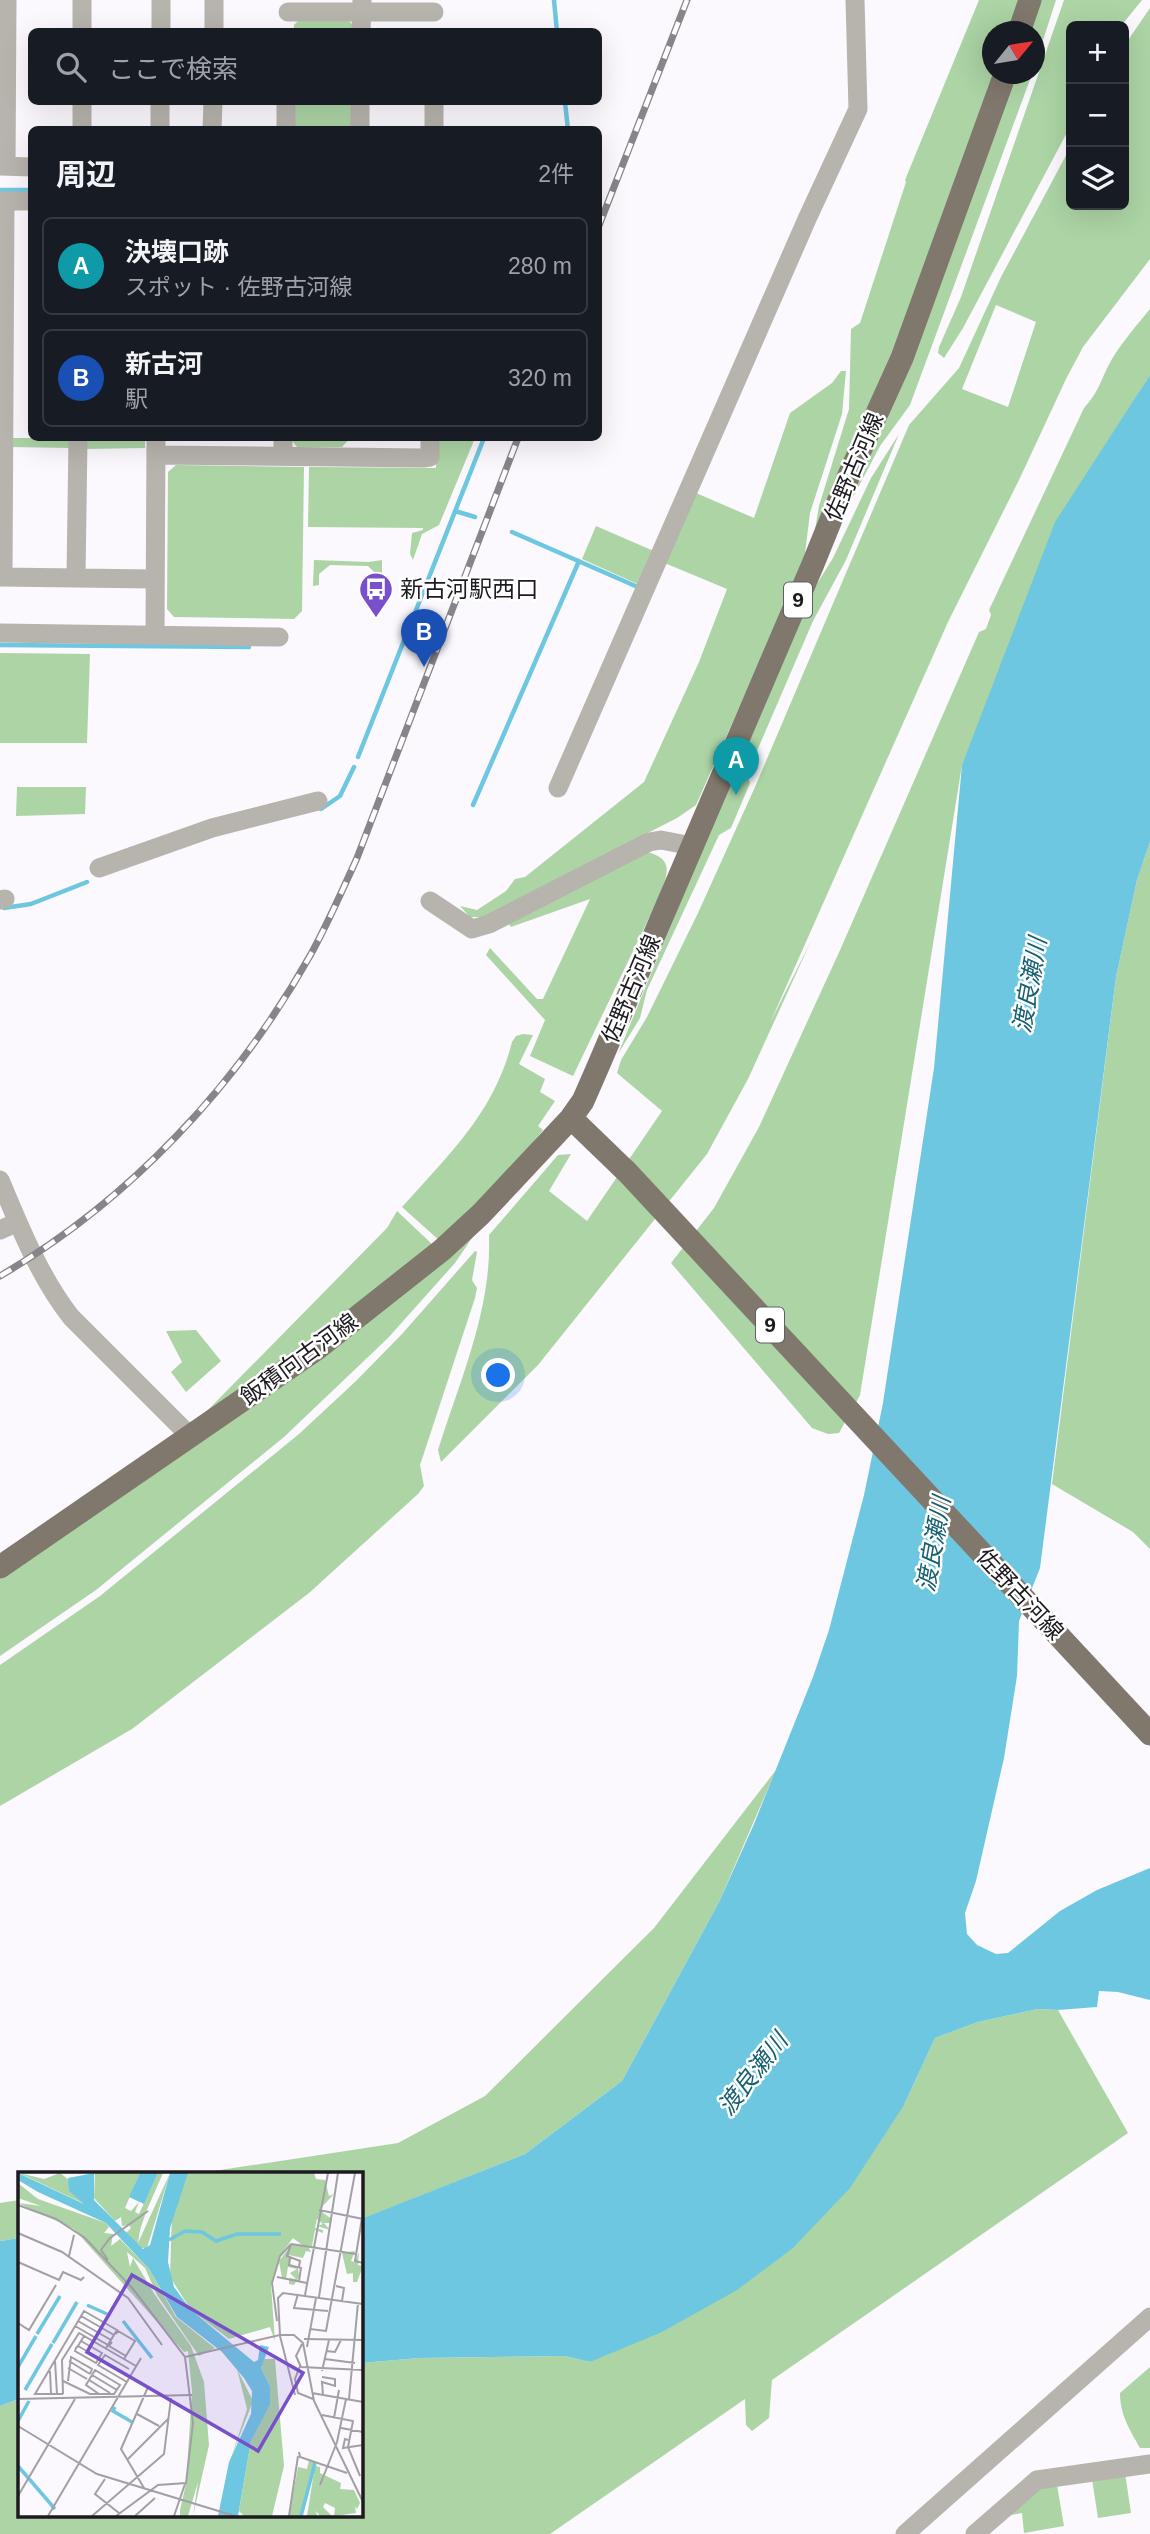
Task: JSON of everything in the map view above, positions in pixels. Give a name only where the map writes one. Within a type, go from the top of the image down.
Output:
[{"type":"main road","points":[[1023,21],[1030,0]]},
{"type":"main road","name":"佐野古河線","points":[[1001,84],[902,358],[849,475],[589,1087],[579,1126],[628,1173],[1150,1734]]},
{"type":"main road","name":"飯積向古河線","points":[[0,1567],[318,1348],[442,1250],[579,1126]]},
{"type":"street","points":[[7,0],[3,166],[28,167]]},
{"type":"street","points":[[82,0],[82,28]]},
{"type":"street","points":[[161,0],[161,28]]},
{"type":"street","points":[[214,0],[214,28]]},
{"type":"street","points":[[558,788],[807,219],[858,109],[855,0]]},
{"type":"street","points":[[287,28],[288,6],[362,6],[434,14]]},
{"type":"street","points":[[361,28],[362,6]]},
{"type":"street","points":[[82,105],[82,126]]},
{"type":"street","points":[[160,105],[160,126]]},
{"type":"street","points":[[212,126],[213,105]]},
{"type":"street","points":[[286,105],[286,126]]},
{"type":"street","points":[[360,105],[360,126]]},
{"type":"street","points":[[434,105],[434,126]]},
{"type":"street","points":[[28,201],[2,201],[1,577],[154,579]]},
{"type":"street","points":[[76,578],[78,441]]},
{"type":"street","points":[[155,635],[156,446],[357,447],[430,457],[430,441]]},
{"type":"street","points":[[0,633],[279,636]]},
{"type":"street","points":[[99,868],[212,828],[318,801]]},
{"type":"street","points":[[430,901],[472,929],[489,924],[649,842],[661,840],[692,846]]},
{"type":"street","points":[[0,1180],[9,1226],[58,1300],[71,1317],[190,1436]]},
{"type":"street","points":[[905,2534],[1150,2317]]},
{"type":"street","points":[[975,2534],[1037,2480],[1150,2464]]},
{"type":"green space","points":[[979,0],[1020,0],[1013,21],[982,21],[982,84],[992,84],[905,324],[814,536],[819,506],[849,409],[851,329],[860,323],[905,180]]},
{"type":"green space","points":[[1037,0],[1056,0],[1045,34],[1045,21],[1030,21]]},
{"type":"green space","points":[[1064,0],[1142,0],[1125,21],[1066,21],[1066,134],[963,328],[944,358],[938,353],[939,347],[961,297],[1035,84],[1045,84],[1045,55]]},
{"type":"green space","points":[[1150,8],[1150,259],[1083,347],[1066,379],[948,622],[770,1023],[811,941],[748,1079],[707,1154],[538,1365],[441,1462],[438,1450],[480,1317],[489,1263],[489,1235],[558,1155],[571,1154],[549,1191],[587,1221],[662,1111],[617,1073],[621,1060],[647,1017],[698,913],[755,787],[909,425],[959,368],[1001,277],[1066,155],[1066,210],[1129,210],[1129,39]],"holes":[[[996,305],[1036,322],[1008,407],[962,389]]]},
{"type":"green space","points":[[302,17],[346,18],[353,28],[294,28]]},
{"type":"green space","points":[[1008,84],[1028,84],[910,405],[880,446],[831,539]]},
{"type":"green space","points":[[294,105],[353,105],[353,126],[293,126]]},
{"type":"green space","points":[[1150,309],[1150,375],[1082,483],[962,765],[860,1395],[839,1433],[828,1434],[812,1428],[671,1263],[714,1208],[759,1127],[841,948],[979,632],[986,629],[991,615],[989,610],[1084,408],[1097,390],[1116,352]]},
{"type":"green space","points":[[841,371],[846,371],[842,414],[810,513],[804,561],[696,805],[677,818],[484,917],[470,917],[460,906],[477,910],[506,891],[515,879],[525,877],[644,782],[699,662],[727,589],[667,564],[663,566],[696,493],[754,518],[790,413],[832,383]]},
{"type":"green space","points":[[899,434],[846,560],[813,621],[747,774],[750,783],[731,828],[719,835],[647,990],[640,1018],[618,1054],[810,595],[833,558],[871,478]]},
{"type":"green space","points":[[10,438],[28,438],[28,441],[71,441],[71,448],[10,447]]},
{"type":"green space","points":[[84,441],[145,441],[145,448],[84,449]]},
{"type":"green space","points":[[292,441],[347,441],[342,447],[297,447]]},
{"type":"green space","points":[[437,441],[474,441],[439,525],[422,534],[413,560],[410,554],[412,533],[423,528],[308,527],[309,467],[436,468]]},
{"type":"green space","points":[[176,465],[304,467],[302,611],[294,619],[174,617],[167,609],[168,472]]},
{"type":"green space","points":[[596,526],[656,552],[642,586],[582,559]]},
{"type":"green space","points":[[314,560],[382,560],[382,586],[377,586],[376,574],[368,566],[330,565],[319,574],[319,585],[313,586]]},
{"type":"green space","points":[[0,653],[90,654],[87,743],[0,743]]},
{"type":"green space","points":[[17,787],[86,787],[85,814],[16,816]]},
{"type":"green space","points":[[1150,842],[1150,1549],[1133,1532],[1052,1484],[1116,977],[1137,880]]},
{"type":"green space","points":[[647,852],[656,855],[666,864],[664,884],[573,1076],[530,1056],[545,1020],[486,955],[490,948],[537,999],[543,999],[590,899],[511,927],[508,923]]},
{"type":"green space","points":[[533,1035],[519,1064],[545,1079],[540,1092],[555,1101],[538,1126],[543,1130],[511,1169],[440,1241],[402,1207],[453,1150],[482,1111],[504,1067],[512,1042],[516,1036]]},
{"type":"green space","points":[[397,1211],[434,1246],[364,1303],[202,1416],[387,1228]]},
{"type":"green space","points":[[474,1235],[455,1263],[388,1338],[284,1437],[96,1590],[0,1656],[0,1575]]},
{"type":"green space","points":[[475,1251],[472,1280],[477,1288],[475,1298],[420,1465],[424,1486],[418,1494],[309,1593],[132,1729],[0,1806],[0,1665],[100,1596],[299,1434],[402,1334]]},
{"type":"green space","points":[[196,1330],[221,1361],[186,1392],[171,1372],[182,1362],[166,1331]]},
{"type":"green space","points":[[776,1770],[719,1902],[622,2081],[525,2154],[362,2219],[362,2172],[207,2172],[398,2143],[485,2096],[654,1928]]},
{"type":"green space","points":[[1038,2009],[1058,2010],[1128,2133],[772,2380],[769,2418],[752,2431],[746,2425],[745,2399],[550,2534],[0,2534],[0,2406],[18,2399],[18,2516],[362,2516],[362,2363],[420,2358],[565,2356],[590,2362],[904,2105],[935,2038],[978,2022]]},
{"type":"green space","points":[[18,2200],[18,2238],[0,2241],[0,2203]]},
{"type":"green space","points":[[1150,2367],[1150,2448],[1140,2448],[1124,2415],[1120,2393]]},
{"type":"green space","points":[[1125,2473],[1131,2513],[1098,2518],[1092,2479]]},
{"type":"green space","points":[[1057,2485],[1064,2526],[1024,2533],[1022,2513],[1001,2517],[1038,2487]]},
{"type":"water","name":"渡良瀬川","points":[[1150,375],[1150,842],[1137,880],[1116,977],[1040,1568],[1019,1621],[1017,1676],[1004,1758],[976,1881],[965,1913],[967,1934],[977,1945],[996,1954],[1008,1953],[1060,1911],[1097,1890],[1150,1868],[1150,2000],[1118,1992],[1099,1991],[1097,2007],[1038,2009],[978,2022],[935,2038],[904,2105],[850,2188],[793,2248],[737,2290],[662,2332],[590,2362],[565,2356],[420,2358],[362,2363],[362,2219],[525,2154],[622,2081],[719,1902],[754,1824],[813,1677],[829,1630],[864,1495],[883,1403],[934,1068],[962,765],[1055,522]]},
{"type":"water","points":[[18,2238],[18,2399],[0,2406],[0,2241]]},
{"type":"waterway","points":[[554,0],[557,28]]},
{"type":"waterway","points":[[565,105],[568,126]]},
{"type":"waterway","points":[[0,190],[28,190]]},
{"type":"waterway","points":[[358,757],[483,441]]},
{"type":"waterway","points":[[455,511],[475,517]]},
{"type":"waterway","points":[[512,532],[640,588]]},
{"type":"waterway","points":[[473,805],[579,561]]},
{"type":"waterway","points":[[0,645],[249,647]]},
{"type":"waterway","points":[[321,809],[340,796],[354,767]]},
{"type":"waterway","points":[[4,908],[31,904],[87,882]]},
{"type":"railway","points":[[602,218],[687,0]]},
{"type":"railway","points":[[0,1276],[48,1246],[136,1176],[214,1094],[282,1003],[311,954],[357,858],[517,441]]},
{"type":"place","name":"新古河駅西口","points":[[376,619]]},
{"type":"place","name":"新古河","points":[[424,667]]},
{"type":"place","name":"決壊口跡","points":[[736,795]]}]
